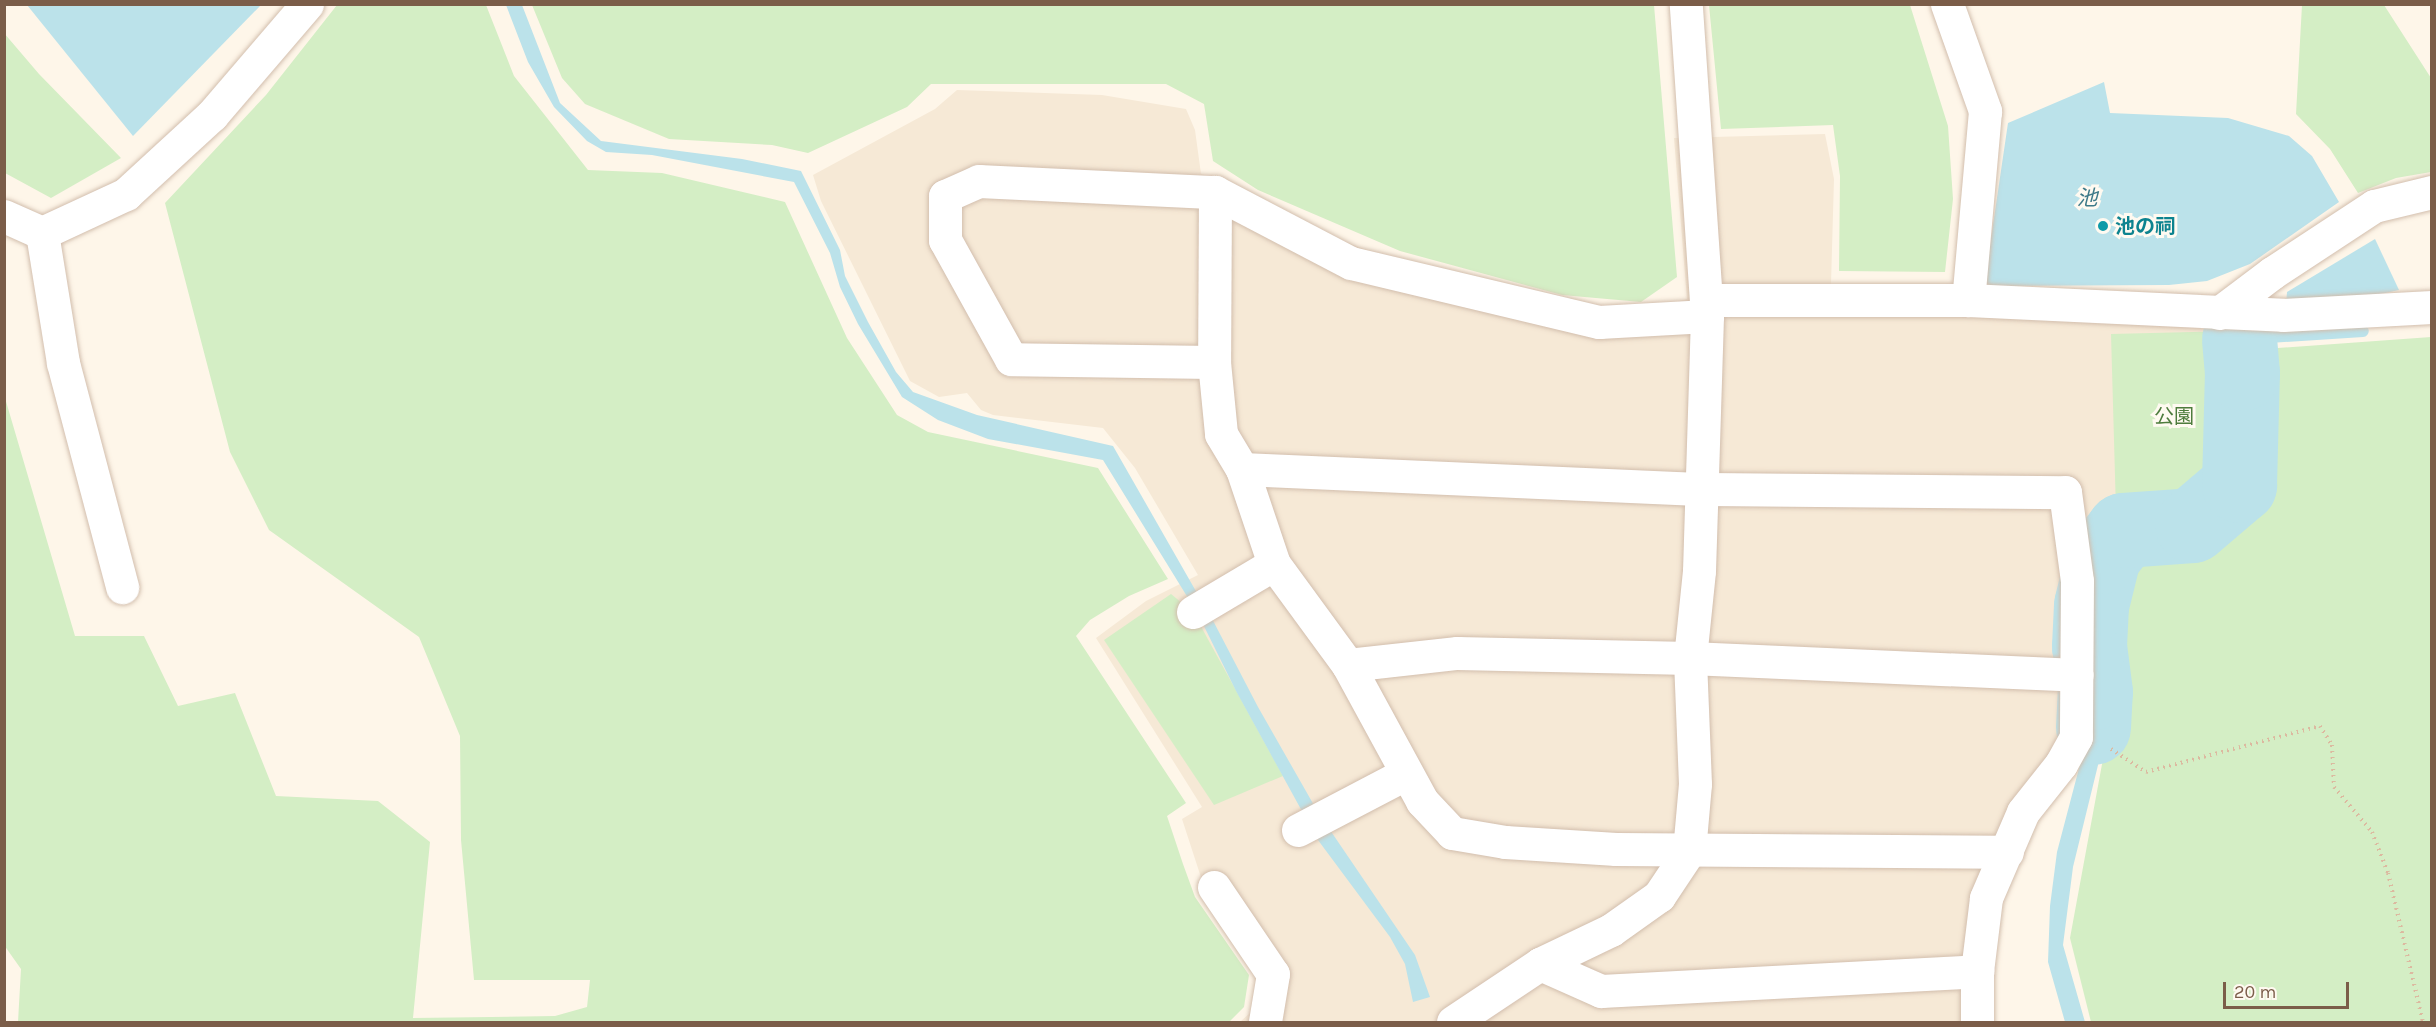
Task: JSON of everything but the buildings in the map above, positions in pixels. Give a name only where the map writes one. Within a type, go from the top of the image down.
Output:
[{"type":"street","points":[[4,216],[42,233],[126,194],[212,115],[307,4]]},
{"type":"street","points":[[1460,1021],[1540,964],[1611,930],[1659,896],[1689,851],[1695,784],[1690,658],[1699,571],[1699,489],[1707,308],[1686,4]]},
{"type":"street","points":[[1947,4],[1985,111],[1968,300]]},
{"type":"street","points":[[1214,362],[1011,359],[945,240],[945,196],[979,181],[1215,192],[1351,263],[1599,322],[1707,308],[1968,300],[2283,315],[2432,307]]},
{"type":"street","points":[[1215,192],[1214,362],[1221,434],[1242,469],[1274,564],[1348,665],[1405,774],[1422,801],[1452,833],[1504,842],[1689,851],[2007,852]]},
{"type":"street","points":[[2219,313],[2272,273],[2374,206],[2432,192]]},
{"type":"street","points":[[42,233],[63,363],[122,587]]},
{"type":"street","points":[[1242,469],[1699,489],[2065,492],[2077,582],[2076,736],[2061,764],[2023,812],[1986,898],[1977,971],[1977,1023]]},
{"type":"street","points":[[1201,607],[1274,564]]},
{"type":"street","points":[[1348,665],[1457,653],[1690,658],[2077,675]]},
{"type":"street","points":[[1298,830],[1405,774]]},
{"type":"street","points":[[1214,887],[1273,974],[1265,1023]]},
{"type":"street","points":[[1540,964],[1600,991],[1977,971]]},
{"type":"path","points":[[2076,736],[2117,751],[2146,772],[2320,726],[2332,745],[2334,787],[2372,832],[2388,873],[2422,1023]]},
{"type":"shaded area","points":[[957,90],[1102,95],[1186,109],[1195,130],[1201,174],[1232,183],[1307,226],[1371,252],[1600,312],[1656,307],[1687,299],[1674,138],[1825,134],[1834,179],[1831,284],[2236,328],[2238,415],[2231,480],[2189,516],[2120,521],[2100,548],[2090,572],[2085,667],[2036,821],[1993,904],[1982,1022],[1240,1022],[1251,1012],[1259,975],[1210,905],[1182,819],[1202,807],[1096,638],[1146,601],[1198,575],[1135,468],[1103,428],[993,415],[981,410],[967,393],[939,397],[910,381],[821,201],[813,175],[935,109]]},
{"type":"green space","points":[[337,5],[486,5],[514,76],[588,170],[662,173],[785,202],[847,338],[897,415],[928,432],[1098,468],[1168,579],[1129,596],[1090,620],[1076,636],[1186,803],[1167,816],[1195,897],[1249,975],[1244,1007],[1229,1022],[18,1022],[21,969],[4,945],[5,398],[75,636],[144,636],[178,706],[235,693],[276,796],[378,801],[430,842],[413,1018],[555,1016],[587,1007],[590,980],[474,980],[461,840],[460,736],[419,637],[269,530],[230,452],[165,203],[266,95]]},
{"type":"green space","points":[[532,5],[1654,5],[1677,277],[1641,302],[1562,295],[1400,251],[1258,190],[1213,161],[1204,104],[1166,84],[931,84],[907,107],[808,153],[772,145],[669,139],[585,104],[562,78]]},
{"type":"green space","points":[[1709,5],[1910,5],[1948,126],[1953,199],[1945,272],[1839,271],[1840,176],[1833,125],[1721,129]]},
{"type":"green space","points":[[2302,5],[2384,5],[2431,78],[2431,172],[2396,178],[2358,193],[2330,149],[2296,114]]},
{"type":"green space","points":[[4,33],[39,74],[121,158],[51,198],[5,173]]},
{"type":"green space","name":"公園","points":[[2232,331],[2235,444],[2221,479],[2184,509],[2116,511],[2111,334]]},
{"type":"green space","points":[[2431,337],[2431,1022],[2091,1022],[2070,938],[2114,699],[2111,645],[2100,615],[2114,578],[2147,554],[2189,546],[2252,494],[2251,350]]},
{"type":"green space","points":[[1171,594],[1193,612],[1283,776],[1214,805],[1104,640]]},
{"type":"water","points":[[27,5],[261,5],[133,136]]},
{"type":"water","points":[[506,5],[522,5],[560,103],[601,141],[742,159],[801,171],[840,250],[845,276],[868,322],[896,372],[913,392],[977,415],[1113,446],[1197,593],[1188,598],[1103,460],[988,439],[938,420],[902,397],[858,324],[840,287],[830,253],[794,182],[652,155],[606,152],[587,141],[554,107],[528,62]]},
{"type":"water","name":"池","points":[[2104,82],[2110,113],[2228,118],[2289,136],[2312,156],[2339,202],[2250,264],[2207,281],[2169,285],[1984,286],[2008,123]]},
{"type":"water","points":[[2375,239],[2399,290],[2358,299],[2286,305],[2287,292]]},
{"type":"water","points":[[1208,611],[1258,707],[1315,807],[1303,813],[1236,691],[1199,616]]},
{"type":"water","points":[[2083,753],[2100,757],[2073,867],[2063,945],[2085,1022],[2065,1022],[2048,962],[2050,906],[2057,852]]},
{"type":"water","points":[[1330,830],[1415,955],[1430,997],[1413,1002],[1405,964],[1390,937],[1315,836]]},
{"type":"waterway","points":[[2239,339],[2363,331]]},
{"type":"waterway","points":[[2093,727],[2095,692],[2089,646],[2091,605],[2103,556],[2123,530],[2192,525],[2239,485],[2242,373],[2239,339]]},
{"type":"place","name":"池の祠","points":[[2103,226]]}]
